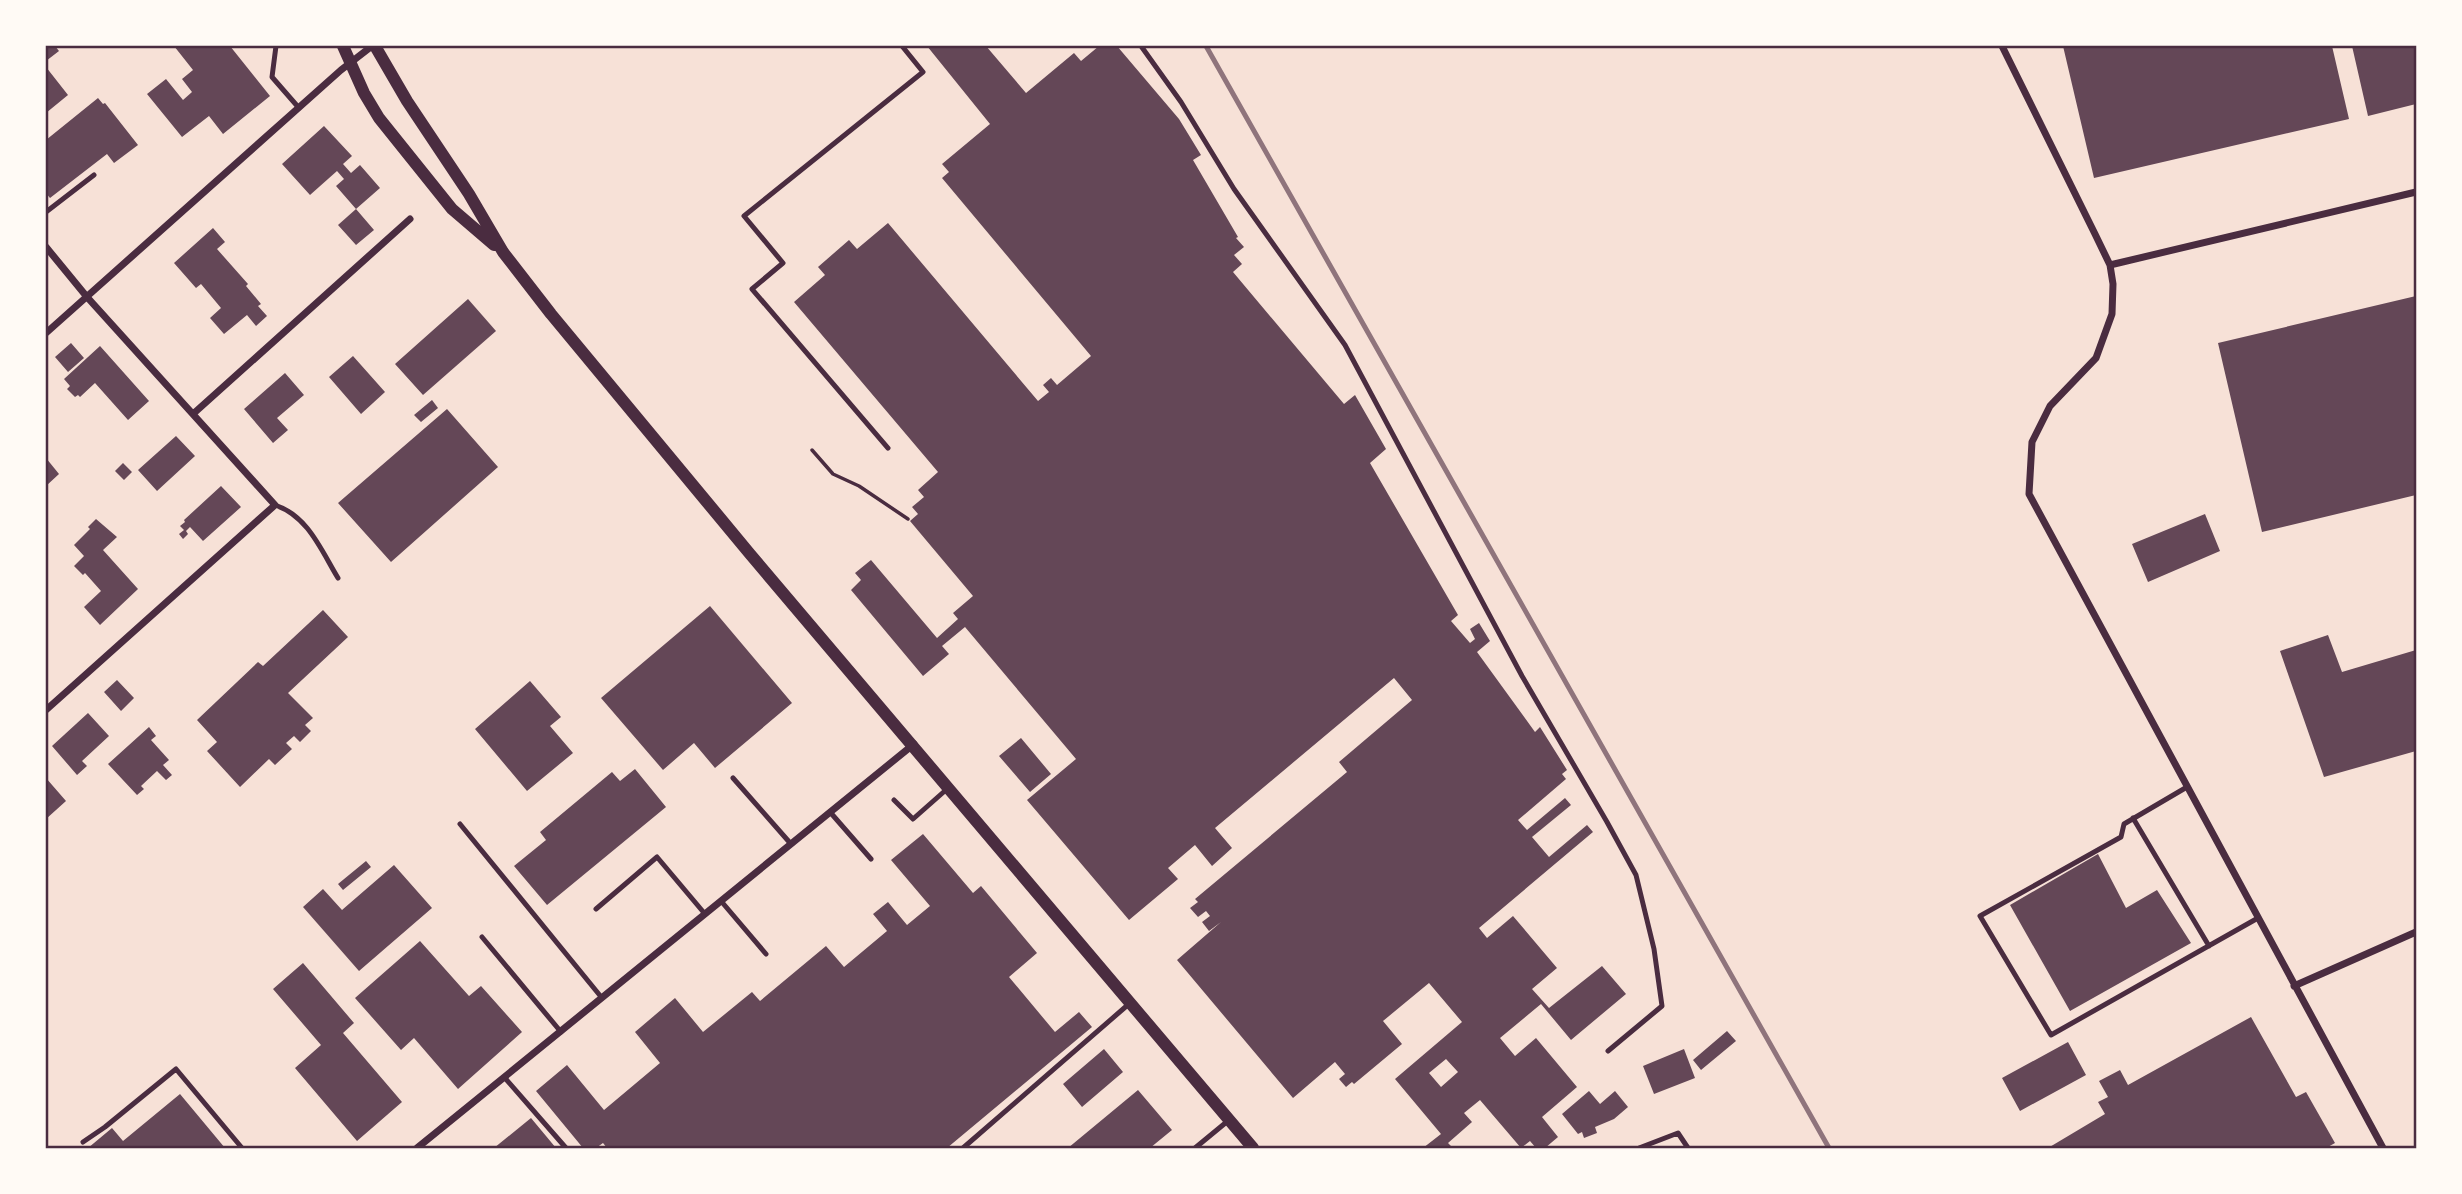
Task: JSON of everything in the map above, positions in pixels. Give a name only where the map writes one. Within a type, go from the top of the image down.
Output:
[{"type":"street","points":[[343,46],[364,93],[379,118],[452,209],[503,252]]},
{"type":"street","points":[[46,333],[350,62],[374,46],[503,252],[750,554],[914,744],[1254,1149]]},
{"type":"street","points":[[2002,46],[2110,265],[2113,284],[2112,314],[2096,358],[2050,406],[2032,442],[2029,494],[2383,1149]]},
{"type":"street","points":[[2110,265],[2417,192]]},
{"type":"street","points":[[193,414],[410,219]]},
{"type":"street","points":[[46,247],[87,297],[275,505],[46,710]]},
{"type":"street","points":[[418,1149],[914,744]]},
{"type":"street","points":[[2294,986],[2417,932]]},
{"type":"lane","points":[[276,46],[272,77],[299,108]]},
{"type":"lane","points":[[888,448],[752,289],[783,262],[744,216],[923,72],[902,46]]},
{"type":"lane","points":[[1141,46],[1181,102],[1234,189],[1345,345],[1522,676],[1636,875],[1654,949],[1662,1006],[1608,1051]]},
{"type":"lane","points":[[46,212],[94,174]]},
{"type":"lane","points":[[275,505],[290,510],[304,522],[338,578]]},
{"type":"lane","points":[[733,778],[791,844]]},
{"type":"lane","points":[[2187,786],[2124,824],[2121,837],[1980,916],[2051,1035],[2258,918]]},
{"type":"lane","points":[[894,800],[912,819],[949,787]]},
{"type":"lane","points":[[830,813],[871,859]]},
{"type":"lane","points":[[2133,818],[2209,946]]},
{"type":"lane","points":[[460,824],[602,998]]},
{"type":"lane","points":[[596,909],[657,857],[705,914]]},
{"type":"lane","points":[[721,901],[766,954]]},
{"type":"lane","points":[[482,937],[561,1032]]},
{"type":"lane","points":[[963,1149],[1130,1003]]},
{"type":"lane","points":[[83,1142],[105,1128],[176,1069],[242,1149]]},
{"type":"lane","points":[[505,1078],[566,1149]]},
{"type":"lane","points":[[1195,1149],[1229,1120]]},
{"type":"lane","points":[[1639,1149],[1678,1133],[1689,1149]]},
{"type":"path","points":[[811,450],[833,474],[859,486],[908,519]]},
{"type":"building","points":[[46,46],[55,46],[59,51],[46,61]]},
{"type":"building","points":[[174,46],[230,46],[270,96],[223,134],[209,116],[182,137],[147,94],[166,79],[183,100],[192,92],[182,79],[193,70]]},
{"type":"building","points":[[927,46],[986,46],[1026,93],[1074,53],[1081,61],[1099,46],[1117,46],[1179,119],[1201,155],[1193,160],[1238,237],[1236,238],[1244,247],[1234,255],[1242,264],[1233,272],[1344,404],[1355,395],[1386,449],[1370,463],[1458,615],[1451,621],[1470,643],[1475,639],[1470,629],[1479,623],[1490,641],[1477,652],[1535,732],[1540,727],[1567,770],[1562,774],[1566,779],[1518,820],[1527,830],[1565,798],[1571,805],[1532,837],[1549,857],[1587,825],[1593,832],[1479,928],[1487,938],[1513,916],[1557,968],[1532,989],[1549,1008],[1602,966],[1626,994],[1571,1040],[1541,1004],[1500,1038],[1515,1056],[1536,1038],[1577,1087],[1542,1117],[1558,1137],[1545,1148],[1536,1148],[1530,1141],[1521,1148],[1480,1100],[1464,1113],[1472,1122],[1448,1143],[1453,1148],[1423,1148],[1441,1134],[1395,1079],[1462,1022],[1429,983],[1383,1021],[1402,1044],[1354,1084],[1352,1082],[1346,1087],[1339,1079],[1345,1074],[1335,1062],[1293,1098],[1177,960],[1221,922],[1209,931],[1202,922],[1210,916],[1206,911],[1198,917],[1190,908],[1198,902],[1195,899],[1347,772],[1339,762],[1412,700],[1394,678],[1215,828],[1232,848],[1212,866],[1195,845],[1168,868],[1178,879],[1129,920],[1027,800],[1076,759],[965,627],[942,646],[949,654],[923,676],[851,590],[861,580],[855,573],[871,560],[937,638],[958,619],[953,613],[973,596],[910,521],[918,514],[912,507],[924,497],[918,490],[938,472],[794,302],[825,275],[818,267],[849,240],[857,249],[888,223],[1038,401],[1049,392],[1043,385],[1051,378],[1057,385],[1091,356],[942,178],[949,172],[942,164],[990,124]],"holes":[[[1446,1059],[1458,1072],[1441,1087],[1429,1073]]]},
{"type":"building","points":[[2063,46],[2332,46],[2349,119],[2094,178]]},
{"type":"building","points":[[2352,46],[2416,46],[2416,104],[2368,116]]},
{"type":"building","points":[[46,67],[68,95],[46,113]]},
{"type":"building","points":[[98,98],[138,145],[114,163],[107,154],[50,198],[46,193],[46,140]]},
{"type":"building","points":[[324,126],[352,156],[343,164],[351,173],[360,165],[380,188],[356,209],[336,186],[344,179],[337,171],[310,195],[282,164]]},
{"type":"building","points":[[356,209],[374,230],[356,245],[338,225]]},
{"type":"building","points":[[213,228],[225,242],[217,249],[248,284],[246,286],[267,316],[256,326],[247,315],[224,334],[210,318],[221,308],[201,284],[196,288],[174,263]]},
{"type":"building","points":[[2416,296],[2416,495],[2262,532],[2218,343]]},
{"type":"building","points":[[468,299],[496,331],[423,395],[395,364]]},
{"type":"building","points":[[71,343],[84,358],[68,372],[55,357]]},
{"type":"building","points":[[100,346],[149,401],[128,420],[95,383],[80,397],[75,397],[67,389],[70,386],[64,379]]},
{"type":"building","points":[[353,356],[385,392],[361,414],[329,377]]},
{"type":"building","points":[[285,373],[304,395],[277,418],[288,430],[273,443],[244,409]]},
{"type":"building","points":[[432,400],[438,408],[421,422],[414,415]]},
{"type":"building","points":[[447,409],[498,467],[391,562],[338,503]]},
{"type":"building","points":[[176,436],[195,456],[157,491],[138,470]]},
{"type":"building","points":[[46,458],[59,474],[46,486]]},
{"type":"building","points":[[123,463],[132,472],[124,480],[115,471]]},
{"type":"building","points":[[221,486],[241,507],[203,541],[190,527],[183,539],[179,534],[184,530],[180,526],[184,520]]},
{"type":"building","points":[[2205,514],[2220,551],[2148,582],[2132,544]]},
{"type":"building","points":[[96,519],[117,537],[103,550],[138,589],[100,625],[84,607],[101,591],[85,573],[83,575],[74,566],[84,556],[74,545]]},
{"type":"building","points":[[710,606],[792,703],[715,768],[694,743],[663,770],[601,698]]},
{"type":"building","points":[[323,610],[348,637],[288,693],[313,718],[305,725],[311,731],[300,742],[294,736],[286,743],[292,749],[275,765],[269,759],[240,787],[207,751],[217,742],[197,720],[258,662],[263,666]]},
{"type":"building","points":[[2328,635],[2342,672],[2416,650],[2416,751],[2324,777],[2280,651]]},
{"type":"building","points":[[117,680],[134,698],[121,711],[104,692]]},
{"type":"building","points":[[530,681],[561,717],[550,726],[573,753],[527,791],[475,729]]},
{"type":"building","points":[[88,713],[109,736],[82,761],[87,766],[77,775],[52,746]]},
{"type":"building","points":[[149,727],[156,736],[151,740],[169,760],[163,765],[172,775],[166,780],[157,771],[141,786],[144,789],[137,795],[108,764]]},
{"type":"building","points":[[1021,738],[1051,774],[1030,792],[999,756]]},
{"type":"building","points":[[635,769],[666,807],[547,905],[514,866],[546,840],[540,832],[612,772],[620,781]]},
{"type":"building","points":[[46,778],[66,801],[46,819]]},
{"type":"building","points":[[923,834],[973,893],[981,886],[1037,953],[1009,977],[1055,1032],[1079,1012],[1092,1027],[947,1148],[607,1148],[603,1143],[596,1148],[583,1148],[536,1091],[567,1065],[604,1110],[660,1063],[635,1032],[675,998],[703,1032],[752,992],[760,1001],[826,946],[844,967],[887,931],[873,914],[888,902],[907,925],[930,906],[891,860]]},
{"type":"building","points":[[2098,854],[2126,908],[2157,890],[2191,943],[2070,1011],[2010,905]]},
{"type":"building","points":[[366,861],[371,867],[343,890],[338,884]]},
{"type":"building","points":[[394,865],[432,908],[359,971],[303,907],[323,889],[342,910]]},
{"type":"building","points":[[420,941],[469,996],[481,986],[522,1032],[458,1089],[414,1038],[401,1050],[355,998]]},
{"type":"building","points":[[303,963],[354,1023],[343,1033],[402,1102],[357,1141],[295,1068],[321,1045],[273,989]]},
{"type":"building","points":[[2251,1017],[2296,1097],[2306,1092],[2335,1143],[2326,1148],[2048,1148],[2105,1114],[2098,1102],[2108,1097],[2099,1081],[2120,1070],[2128,1085]]},
{"type":"building","points":[[1727,1031],[1736,1041],[1701,1070],[1693,1060]]},
{"type":"building","points":[[2068,1042],[2086,1075],[2020,1111],[2002,1078]]},
{"type":"building","points":[[1104,1049],[1123,1072],[1082,1107],[1063,1084]]},
{"type":"building","points":[[1684,1049],[1695,1078],[1654,1094],[1643,1066]]},
{"type":"building","points":[[1138,1090],[1172,1130],[1150,1148],[1068,1148]]},
{"type":"building","points":[[1589,1091],[1600,1104],[1615,1091],[1628,1107],[1614,1119],[1595,1127],[1597,1133],[1584,1138],[1582,1132],[1578,1134],[1562,1114]]},
{"type":"building","points":[[180,1094],[225,1148],[88,1148],[112,1128],[123,1141]]},
{"type":"building","points":[[531,1118],[556,1148],[494,1148]]},
{"type":"railway","points":[[1206,46],[1829,1148]]}]
